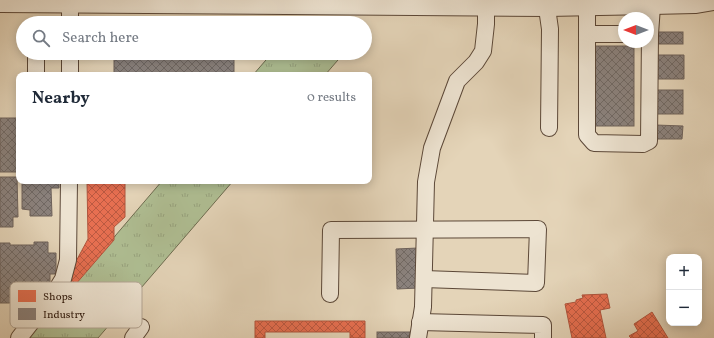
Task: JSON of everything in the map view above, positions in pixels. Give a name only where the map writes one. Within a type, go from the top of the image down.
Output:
[{"type":"street","points":[[0,4],[464,4],[486,8],[547,8],[566,4],[587,7],[695,5],[714,2]]},
{"type":"street","points":[[70,4],[70,16]]},
{"type":"street","points":[[651,12],[652,6]]},
{"type":"street","points":[[587,7],[587,135],[594,143],[643,144],[649,141],[649,48]]},
{"type":"street","points":[[418,338],[423,307],[426,182],[432,148],[457,81],[476,62],[483,51],[486,8]]},
{"type":"street","points":[[547,8],[550,29],[549,128]]},
{"type":"street","points":[[588,34],[618,34]]},
{"type":"street","points":[[36,60],[36,72]]},
{"type":"street","points":[[70,60],[70,72]]},
{"type":"street","points":[[61,282],[68,260],[69,184]]},
{"type":"street","points":[[330,294],[332,230],[538,229],[536,283],[424,279]]},
{"type":"street","points":[[420,322],[543,325],[543,338]]},
{"type":"street","points":[[19,338],[27,328]]},
{"type":"green space","points":[[266,60],[338,60],[328,72],[256,72]]},
{"type":"green space","points":[[159,184],[230,184],[142,287],[142,282],[76,282]]},
{"type":"green space","points":[[37,328],[107,328],[98,338],[28,338]]},
{"type":"building: Shops","points":[[87,184],[125,184],[125,217],[114,227],[114,240],[78,282],[72,282],[67,278],[88,239]]},
{"type":"building: Shops","points":[[607,294],[610,308],[600,310],[606,338],[572,338],[565,304],[576,302],[576,300],[583,298],[582,295]]},
{"type":"building: Shops","points":[[652,312],[668,338],[631,338],[629,336],[638,331],[634,324]]},
{"type":"building: Shops","points":[[255,321],[365,321],[365,338],[350,338],[350,332],[265,332],[265,338],[255,338]]},
{"type":"building: Industry","points":[[656,32],[683,32],[683,44],[656,44]]},
{"type":"building: Industry","points":[[594,46],[634,48],[634,126],[594,126]]},
{"type":"building: Industry","points":[[657,55],[684,55],[684,79],[656,79]]},
{"type":"building: Industry","points":[[114,60],[234,60],[234,72],[114,72]]},
{"type":"building: Industry","points":[[656,90],[683,90],[683,114],[656,114]]},
{"type":"building: Industry","points":[[0,118],[16,118],[16,172],[0,172]]},
{"type":"building: Industry","points":[[656,125],[683,126],[682,139],[656,139]]},
{"type":"building: Industry","points":[[0,177],[16,177],[18,217],[13,217],[13,227],[0,227]]},
{"type":"building: Industry","points":[[22,184],[59,184],[59,188],[51,188],[52,216],[30,216],[30,210],[22,209]]},
{"type":"building: Industry","points":[[34,242],[48,242],[48,253],[56,253],[56,274],[50,274],[50,282],[10,282],[10,303],[0,303],[0,243],[10,243],[10,245],[34,245]]},
{"type":"building: Industry","points":[[418,248],[419,288],[397,289],[396,249]]},
{"type":"building: Industry","points":[[377,332],[410,332],[410,338],[377,338]]}]
